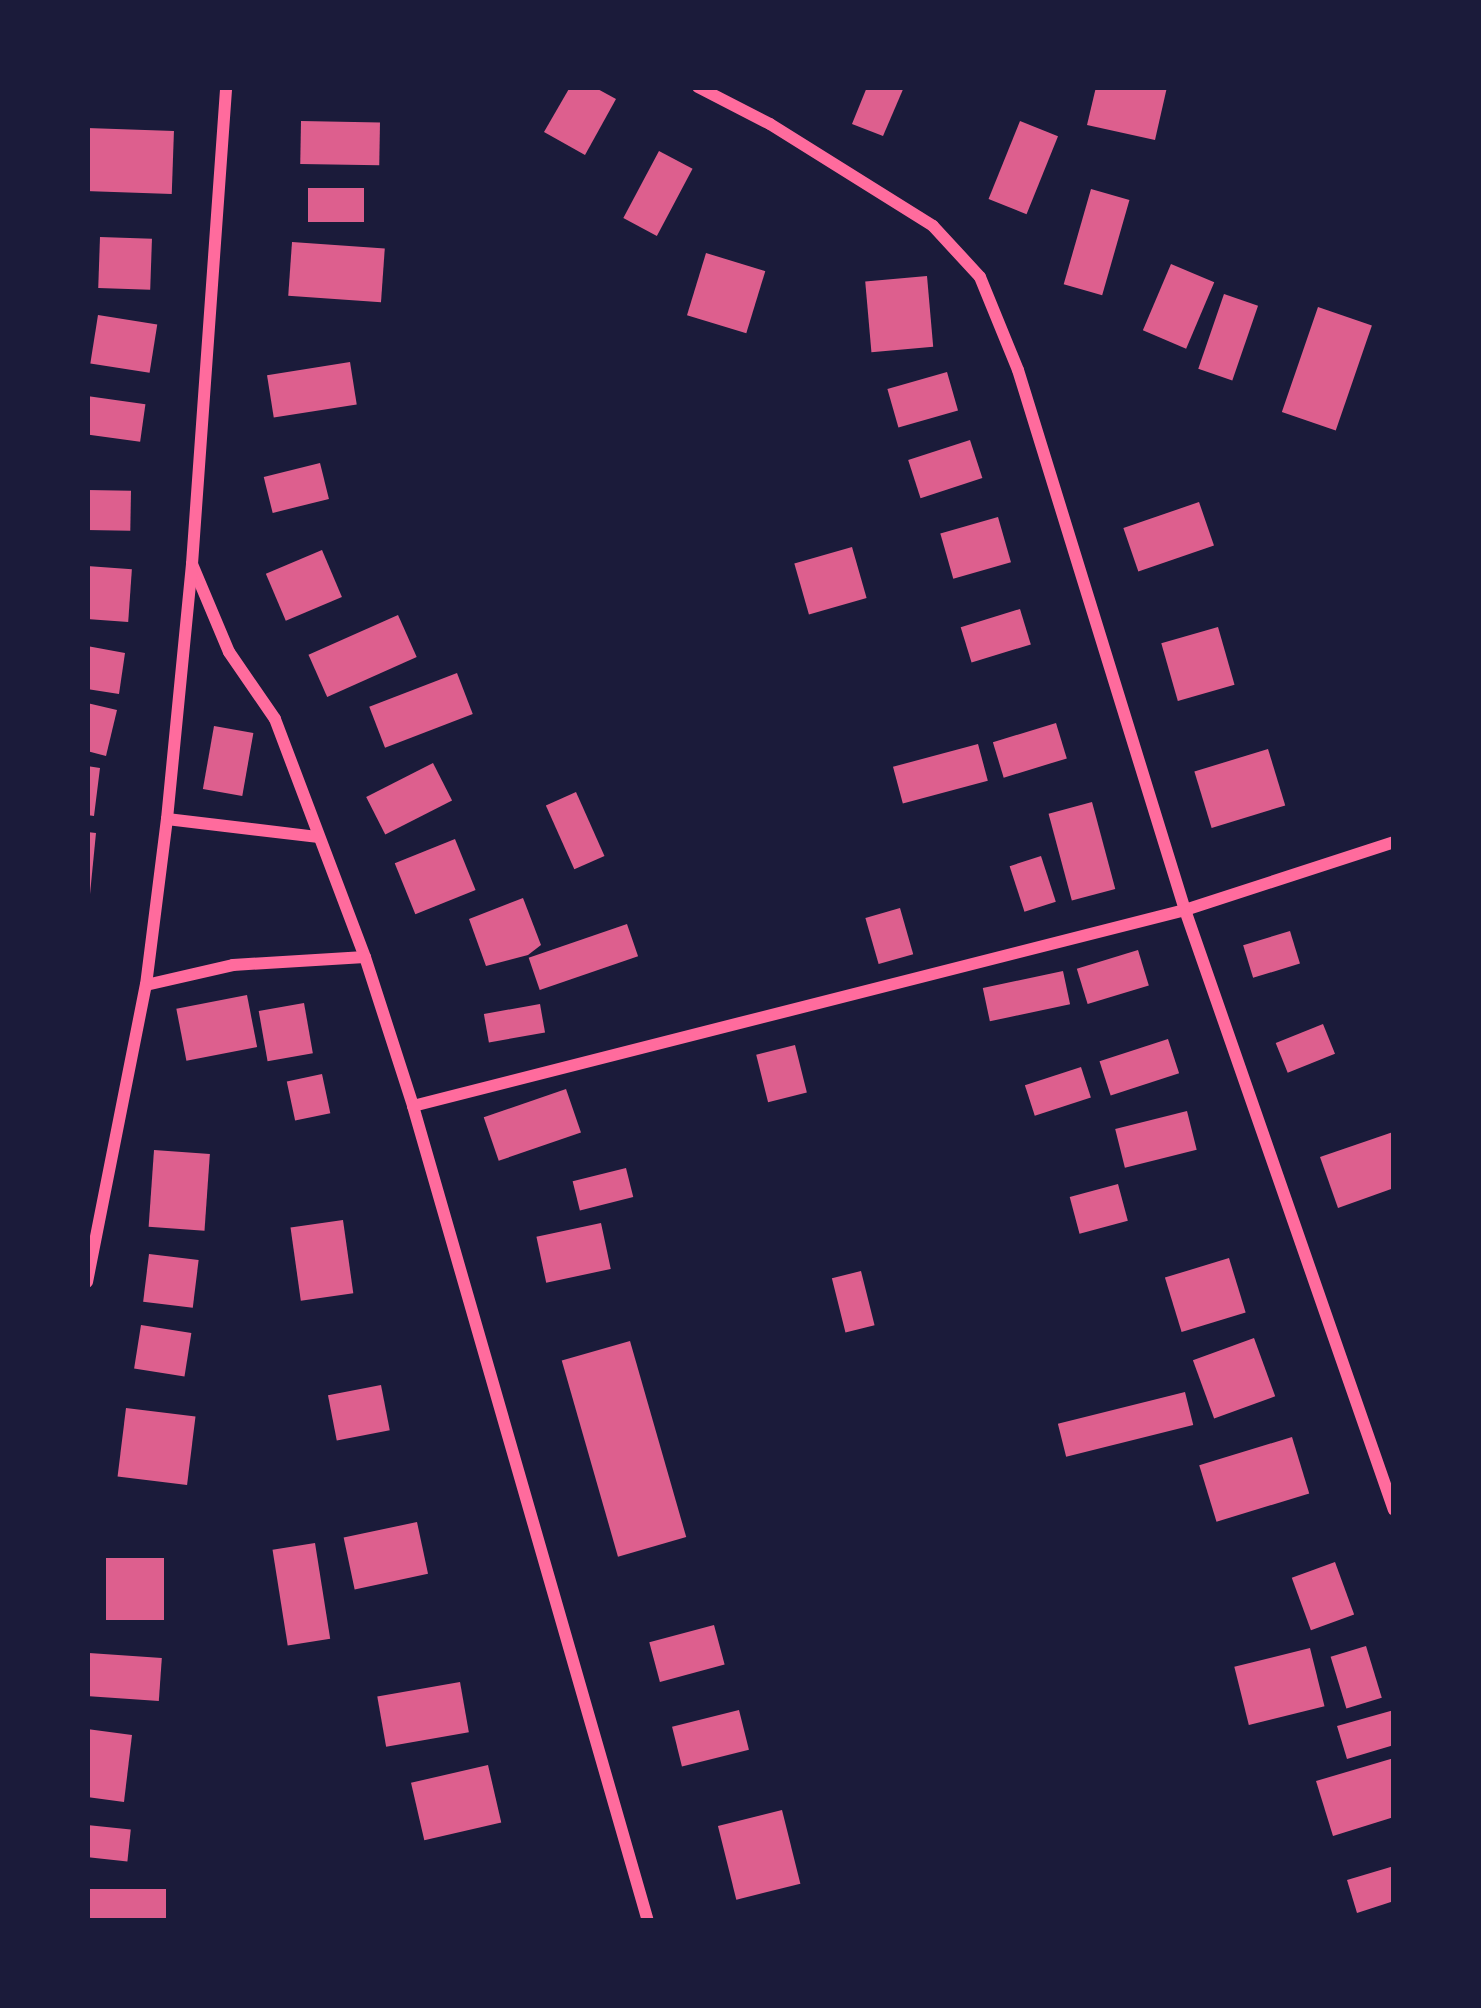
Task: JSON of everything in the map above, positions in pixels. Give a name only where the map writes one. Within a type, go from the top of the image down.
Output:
[{"type":"street","points":[[87,1282],[94,1206],[146,986],[167,819],[192,565],[226,87]]},
{"type":"street","points":[[698,87],[770,124],[933,226],[980,277],[1018,370],[1185,910],[1394,1510]]},
{"type":"street","points":[[192,565],[229,652],[275,719],[364,957],[413,1106],[647,1921]]},
{"type":"street","points":[[167,819],[320,837]]},
{"type":"street","points":[[413,1106],[1185,910],[1394,842]]},
{"type":"street","points":[[146,986],[233,965],[364,957]]},
{"type":"building","points":[[570,87],[594,87],[616,99],[585,155],[544,132]]},
{"type":"building","points":[[867,87],[904,87],[883,136],[852,124]]},
{"type":"building","points":[[1096,87],[1167,87],[1155,140],[1087,125]]},
{"type":"building","points":[[301,121],[380,122],[379,165],[300,164]]},
{"type":"building","points":[[1020,121],[1058,136],[1027,214],[989,199]]},
{"type":"building","points":[[87,128],[174,131],[172,194],[87,191]]},
{"type":"building","points":[[659,151],[693,169],[657,236],[623,218]]},
{"type":"building","points":[[308,188],[364,188],[364,222],[308,222]]},
{"type":"building","points":[[1091,189],[1129,200],[1102,295],[1064,284]]},
{"type":"building","points":[[100,237],[152,239],[150,290],[98,288]]},
{"type":"building","points":[[292,242],[385,248],[381,302],[288,296]]},
{"type":"building","points":[[706,253],[765,271],[746,333],[687,315]]},
{"type":"building","points":[[1171,264],[1214,282],[1186,349],[1143,330]]},
{"type":"building","points":[[927,276],[933,347],[871,352],[865,281]]},
{"type":"building","points":[[1224,294],[1258,306],[1232,380],[1198,369]]},
{"type":"building","points":[[1318,307],[1372,326],[1336,431],[1282,412]]},
{"type":"building","points":[[98,315],[157,324],[150,373],[90,363]]},
{"type":"building","points":[[350,362],[357,404],[274,418],[267,375]]},
{"type":"building","points":[[947,372],[958,410],[898,428],[887,389]]},
{"type":"building","points":[[87,396],[145,404],[140,442],[87,434]]},
{"type":"building","points":[[970,440],[982,478],[921,498],[908,460]]},
{"type":"building","points":[[320,463],[329,499],[273,513],[264,477]]},
{"type":"building","points":[[87,490],[131,491],[130,531],[87,530]]},
{"type":"building","points":[[1199,502],[1214,545],[1138,572],[1123,528]]},
{"type":"building","points":[[998,517],[1011,562],[953,579],[940,534]]},
{"type":"building","points":[[852,547],[867,598],[809,614],[794,564]]},
{"type":"building","points":[[322,550],[342,597],[286,621],[266,574]]},
{"type":"building","points":[[87,566],[132,569],[128,622],[87,619]]},
{"type":"building","points":[[1020,609],[1031,644],[972,663],[961,627]]},
{"type":"building","points":[[398,615],[417,657],[327,697],[308,655]]},
{"type":"building","points":[[1218,627],[1235,685],[1178,701],[1161,643]]},
{"type":"building","points":[[87,646],[125,653],[119,694],[87,689]]},
{"type":"building","points":[[457,673],[473,714],[385,748],[369,707]]},
{"type":"building","points":[[87,703],[117,710],[106,756],[87,751]]},
{"type":"building","points":[[1056,723],[1067,758],[1004,778],[993,742]]},
{"type":"building","points":[[214,726],[253,733],[242,796],[203,789]]},
{"type":"building","points":[[978,744],[988,781],[903,803],[893,767]]},
{"type":"building","points":[[1268,749],[1285,805],[1212,828],[1194,772]]},
{"type":"building","points":[[433,763],[452,800],[385,834],[366,797]]},
{"type":"building","points":[[87,766],[100,768],[94,816],[87,815]]},
{"type":"building","points":[[576,792],[604,856],[574,869],[546,805]]},
{"type":"building","points":[[1092,802],[1115,889],[1072,901],[1049,814]]},
{"type":"building","points":[[87,832],[96,833],[90,894],[87,893]]},
{"type":"building","points":[[455,839],[476,890],[415,914],[395,863]]},
{"type":"building","points":[[1041,856],[1056,902],[1024,912],[1010,866]]},
{"type":"building","points":[[523,898],[541,945],[528,955],[486,966],[469,919]]},
{"type":"building","points":[[900,908],[913,954],[879,964],[865,918]]},
{"type":"building","points":[[627,924],[638,956],[540,990],[529,958]]},
{"type":"building","points":[[1290,931],[1300,964],[1253,978],[1243,945]]},
{"type":"building","points":[[1138,950],[1149,985],[1088,1004],[1077,969]]},
{"type":"building","points":[[1063,971],[1070,1004],[990,1021],[983,988]]},
{"type":"building","points":[[247,995],[257,1047],[186,1061],[176,1009]]},
{"type":"building","points":[[304,1003],[313,1053],[268,1061],[259,1011]]},
{"type":"building","points":[[540,1004],[545,1033],[489,1042],[484,1014]]},
{"type":"building","points":[[1323,1024],[1335,1054],[1288,1073],[1276,1043]]},
{"type":"building","points":[[1168,1039],[1179,1073],[1111,1095],[1100,1061]]},
{"type":"building","points":[[795,1045],[807,1093],[768,1102],[756,1055]]},
{"type":"building","points":[[1081,1067],[1091,1097],[1035,1116],[1025,1085]]},
{"type":"building","points":[[322,1074],[330,1113],[295,1121],[287,1081]]},
{"type":"building","points":[[566,1089],[581,1132],[499,1161],[484,1117]]},
{"type":"building","points":[[1187,1111],[1197,1150],[1125,1168],[1115,1129]]},
{"type":"building","points":[[1393,1132],[1394,1188],[1338,1208],[1320,1157]]},
{"type":"building","points":[[154,1150],[210,1154],[204,1231],[149,1227]]},
{"type":"building","points":[[626,1168],[633,1197],[580,1210],[573,1181]]},
{"type":"building","points":[[1118,1184],[1128,1221],[1080,1234],[1070,1197]]},
{"type":"building","points":[[343,1220],[353,1293],[301,1301],[291,1227]]},
{"type":"building","points":[[601,1223],[611,1269],[546,1283],[536,1237]]},
{"type":"building","points":[[149,1254],[199,1260],[193,1308],[143,1302]]},
{"type":"building","points":[[1229,1258],[1246,1313],[1182,1332],[1165,1278]]},
{"type":"building","points":[[861,1271],[875,1325],[845,1333],[832,1278]]},
{"type":"building","points":[[141,1325],[191,1333],[184,1376],[134,1368]]},
{"type":"building","points":[[1254,1338],[1275,1396],[1214,1418],[1193,1360]]},
{"type":"building","points":[[630,1341],[686,1537],[618,1557],[562,1361]]},
{"type":"building","points":[[381,1385],[390,1430],[337,1440],[328,1395]]},
{"type":"building","points":[[1185,1392],[1193,1425],[1066,1457],[1058,1424]]},
{"type":"building","points":[[126,1408],[195,1417],[187,1485],[118,1476]]},
{"type":"building","points":[[1292,1437],[1309,1493],[1216,1522],[1199,1465]]},
{"type":"building","points":[[417,1522],[428,1574],[355,1589],[344,1538]]},
{"type":"building","points":[[315,1543],[330,1639],[288,1646],[273,1550]]},
{"type":"building","points":[[106,1558],[164,1558],[164,1620],[106,1620]]},
{"type":"building","points":[[1335,1562],[1354,1615],[1311,1630],[1292,1578]]},
{"type":"building","points":[[714,1625],[725,1665],[660,1682],[649,1642]]},
{"type":"building","points":[[1366,1646],[1382,1698],[1346,1708],[1331,1657]]},
{"type":"building","points":[[1310,1648],[1325,1706],[1249,1725],[1234,1667]]},
{"type":"building","points":[[89,1653],[162,1658],[159,1701],[87,1696]]},
{"type":"building","points":[[460,1682],[469,1732],[386,1747],[377,1697]]},
{"type":"building","points":[[739,1710],[749,1750],[682,1766],[672,1727]]},
{"type":"building","points":[[1394,1710],[1394,1745],[1347,1759],[1337,1726]]},
{"type":"building","points":[[87,1729],[132,1735],[124,1802],[87,1797]]},
{"type":"building","points":[[1394,1758],[1394,1817],[1333,1836],[1316,1781]]},
{"type":"building","points":[[488,1765],[501,1822],[424,1840],[411,1783]]},
{"type":"building","points":[[782,1810],[800,1884],[736,1900],[718,1826]]},
{"type":"building","points":[[87,1825],[131,1830],[127,1861],[87,1857]]},
{"type":"building","points":[[1394,1866],[1394,1901],[1357,1913],[1347,1880]]},
{"type":"building","points":[[87,1889],[166,1889],[166,1921],[87,1921]]}]
